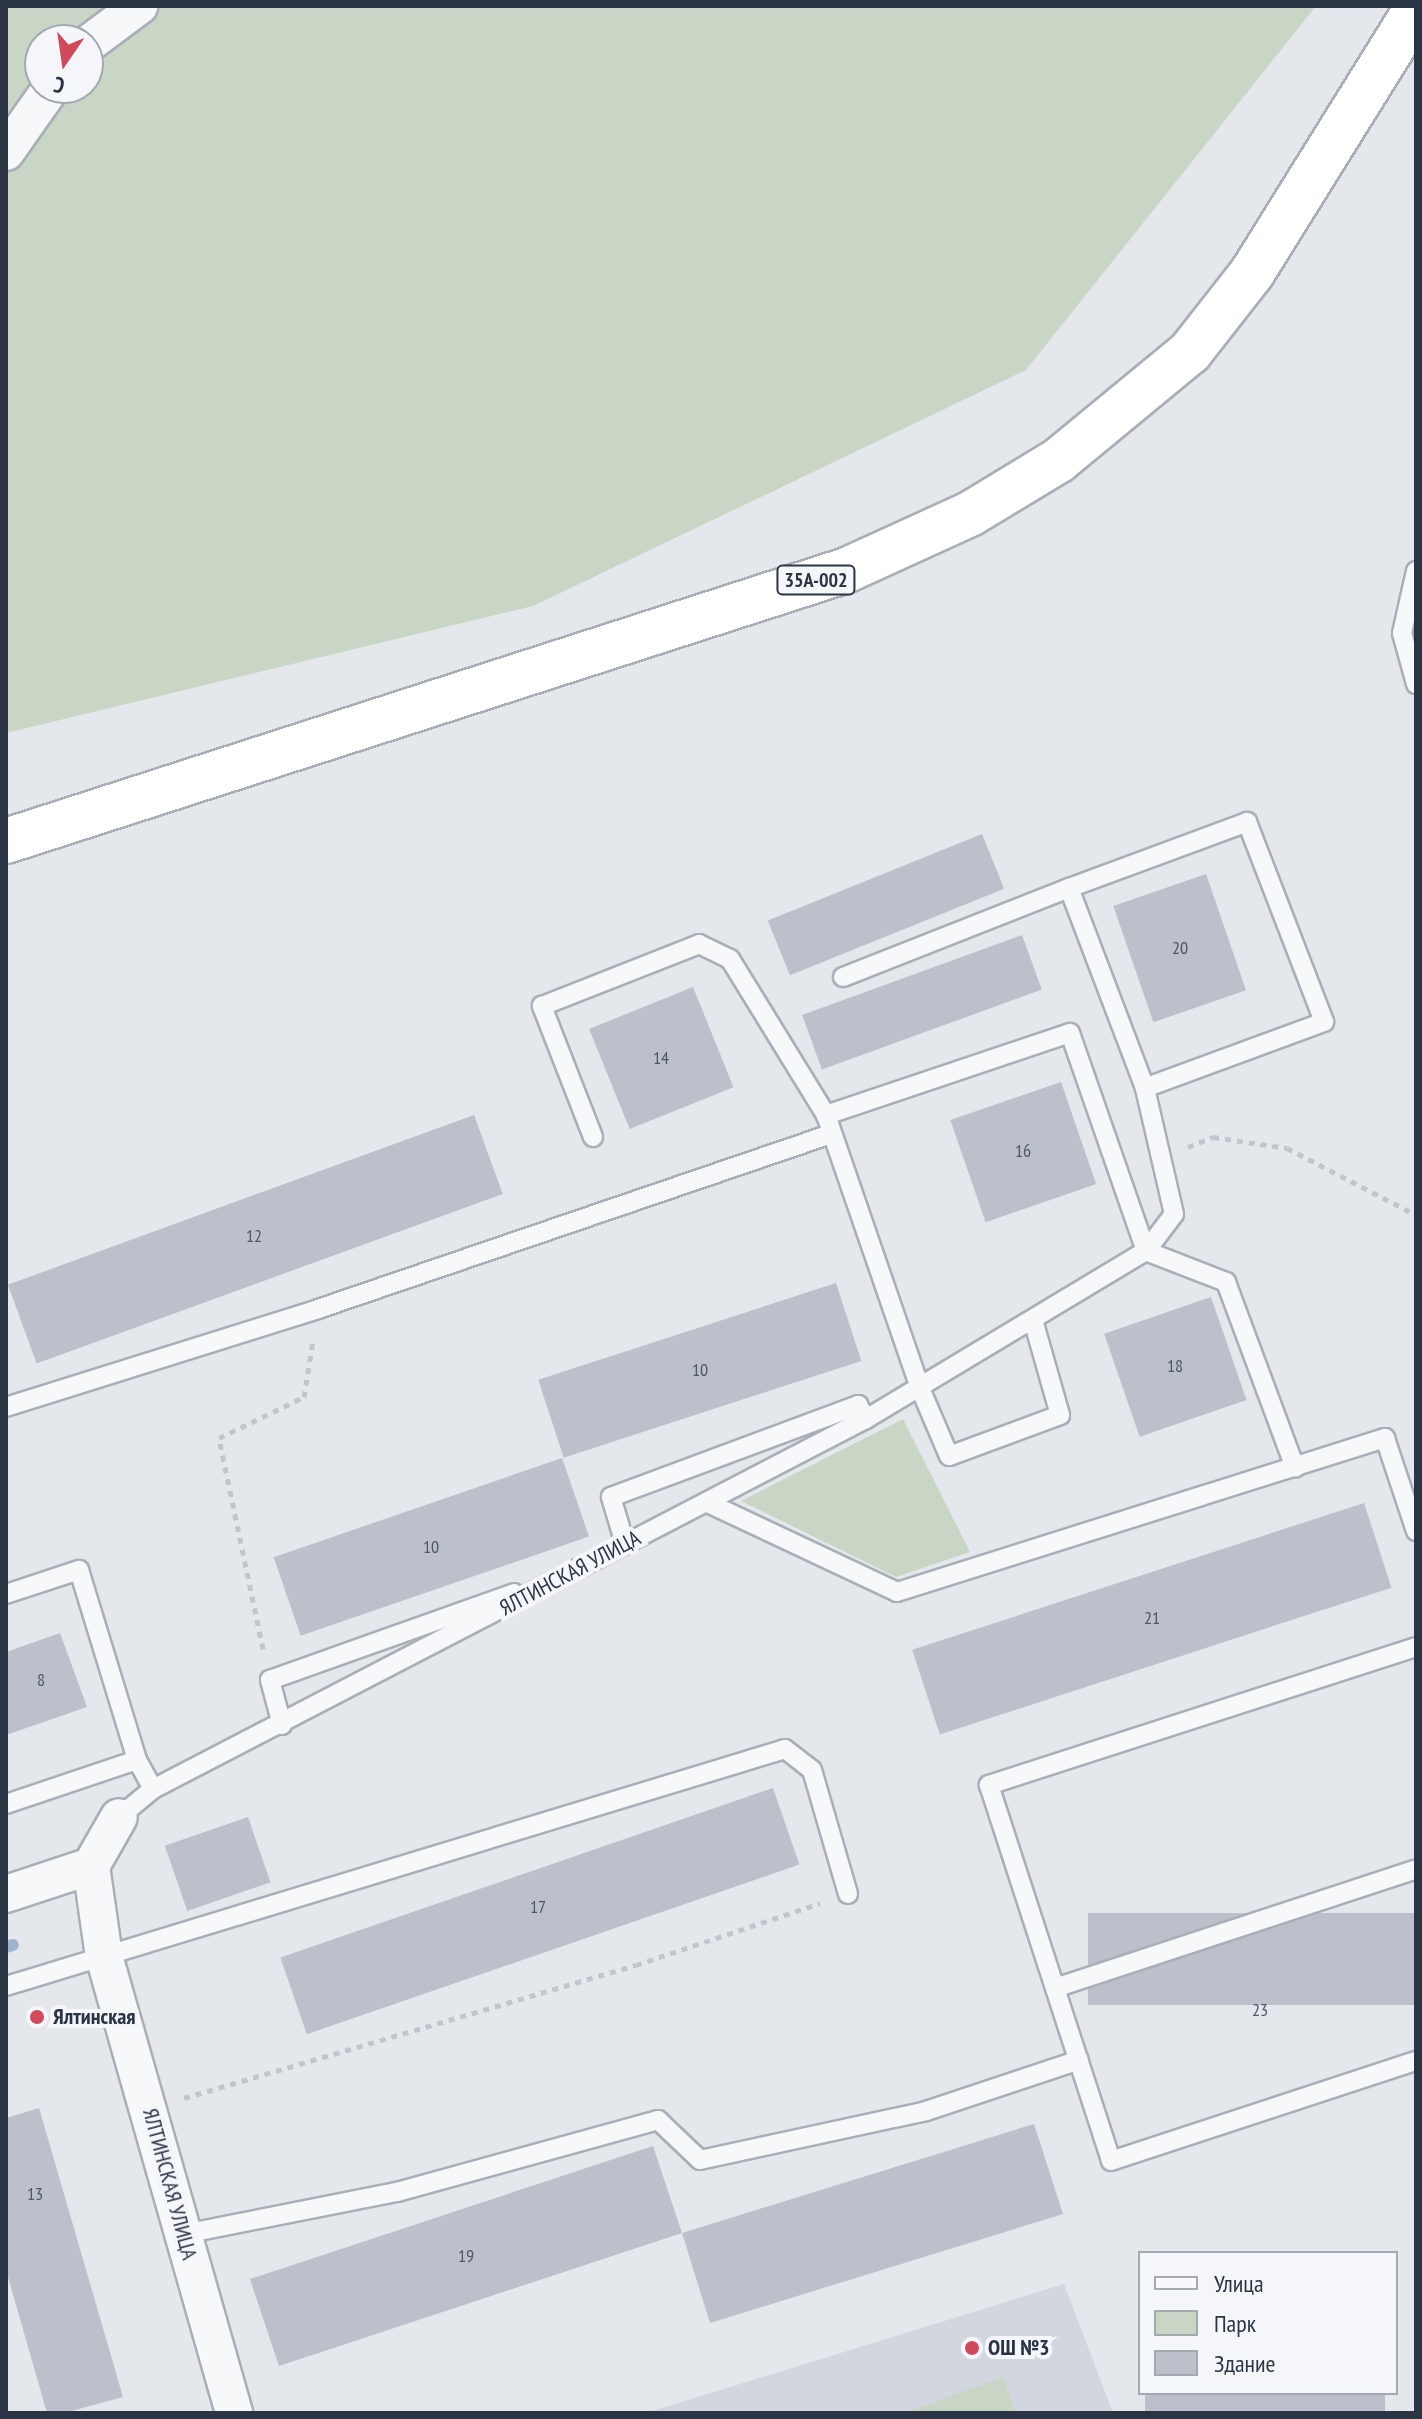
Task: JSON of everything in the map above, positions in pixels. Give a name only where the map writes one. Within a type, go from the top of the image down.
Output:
[{"type":"highway","name":"35А-002","points":[[6,841],[847,570],[970,514],[1059,460],[1190,352],[1252,273],[1416,10]]},
{"type":"street","points":[[104,32],[139,6]]},
{"type":"street","points":[[6,152],[40,104]]},
{"type":"street","name":"ЯЛТИНСКАЯ УЛИЦА","points":[[119,1817],[91,1866],[104,1956],[234,2413]]},
{"type":"street","points":[[6,1894],[91,1866]]},
{"type":"lane","points":[[1416,571],[1402,633],[1416,684]]},
{"type":"lane","points":[[843,977],[1247,822],[1324,1022],[1145,1088]]},
{"type":"lane","points":[[1069,888],[1145,1088],[1174,1214],[1146,1251]]},
{"type":"lane","points":[[593,1137],[542,1006],[699,944],[730,959],[826,1115],[920,1388],[949,1456],[1060,1415],[1033,1320]]},
{"type":"lane","points":[[826,1115],[1070,1033],[1146,1251],[1226,1282],[1295,1468]]},
{"type":"lane","points":[[6,1407],[318,1309],[831,1134]]},
{"type":"lane","name":"ЯЛТИНСКАЯ УЛИЦА","points":[[119,1817],[153,1789],[282,1725],[866,1419],[1146,1251]]},
{"type":"lane","points":[[625,1544],[611,1497],[858,1405],[866,1419]]},
{"type":"lane","points":[[706,1502],[897,1592],[1385,1438],[1416,1531]]},
{"type":"lane","points":[[6,1594],[79,1570],[137,1760],[153,1789]]},
{"type":"lane","points":[[282,1725],[270,1680],[577,1570]]},
{"type":"lane","points":[[1416,1647],[989,1785],[1111,2161],[1416,2061]]},
{"type":"lane","points":[[6,1986],[785,1749],[812,1770],[848,1894]]},
{"type":"lane","points":[[6,1804],[137,1760]]},
{"type":"lane","points":[[1055,1988],[1416,1869]]},
{"type":"lane","points":[[184,2234],[397,2192],[658,2120],[700,2160],[926,2111],[1079,2060]]},
{"type":"path","points":[[1162,1159],[1213,1137],[1287,1148],[1416,1215]]},
{"type":"path","points":[[270,1680],[219,1438],[304,1397],[318,1309]]},
{"type":"path","points":[[149,2108],[636,1965],[848,1894]]},
{"type":"shaded area","name":"ОШ №3","points":[[1064,2284],[1113,2413],[646,2413]]},
{"type":"green space","points":[[6,6],[1316,6],[1026,370],[533,606],[6,733]]},
{"type":"green space","points":[[903,1419],[970,1552],[896,1577],[741,1501]]},
{"type":"green space","points":[[1003,2377],[1016,2413],[905,2413]]},
{"type":"building","points":[[982,834],[1004,889],[790,975],[768,921]]},
{"type":"building","points":[[1206,874],[1246,990],[1153,1022],[1113,906]]},
{"type":"building","points":[[1022,935],[1042,990],[822,1070],[802,1015]]},
{"type":"building","points":[[693,987],[733,1087],[630,1129],[589,1029]]},
{"type":"building","points":[[1061,1082],[1096,1184],[986,1222],[950,1120]]},
{"type":"building","points":[[474,1115],[503,1194],[37,1364],[8,1285]]},
{"type":"building","points":[[836,1283],[861,1361],[564,1458],[538,1380]]},
{"type":"building","points":[[1211,1297],[1246,1400],[1140,1437],[1104,1334]]},
{"type":"building","points":[[562,1458],[589,1536],[301,1636],[274,1557]]},
{"type":"building","points":[[1364,1503],[1392,1588],[940,1734],[912,1650]]},
{"type":"building","points":[[60,1633],[87,1707],[6,1735],[6,1652]]},
{"type":"building","points":[[773,1788],[799,1865],[307,2034],[280,1958]]},
{"type":"building","points":[[248,1817],[270,1882],[187,1911],[165,1846]]},
{"type":"building","points":[[1088,1913],[1416,1913],[1416,2005],[1088,2005]]},
{"type":"building","points":[[39,2108],[123,2397],[64,2413],[47,2413],[6,2270],[6,2118]]},
{"type":"building","points":[[1034,2124],[1063,2214],[710,2323],[682,2233]]},
{"type":"building","points":[[653,2146],[682,2233],[279,2366],[250,2279]]},
{"type":"building","points":[[1145,2395],[1385,2395],[1385,2413],[1145,2413]]},
{"type":"waterway","points":[[6,1947],[13,1945]]},
{"type":"place","name":"Ялтинская","points":[[37,2017]]},
{"type":"place","name":"ОШ №3","points":[[972,2348]]}]
